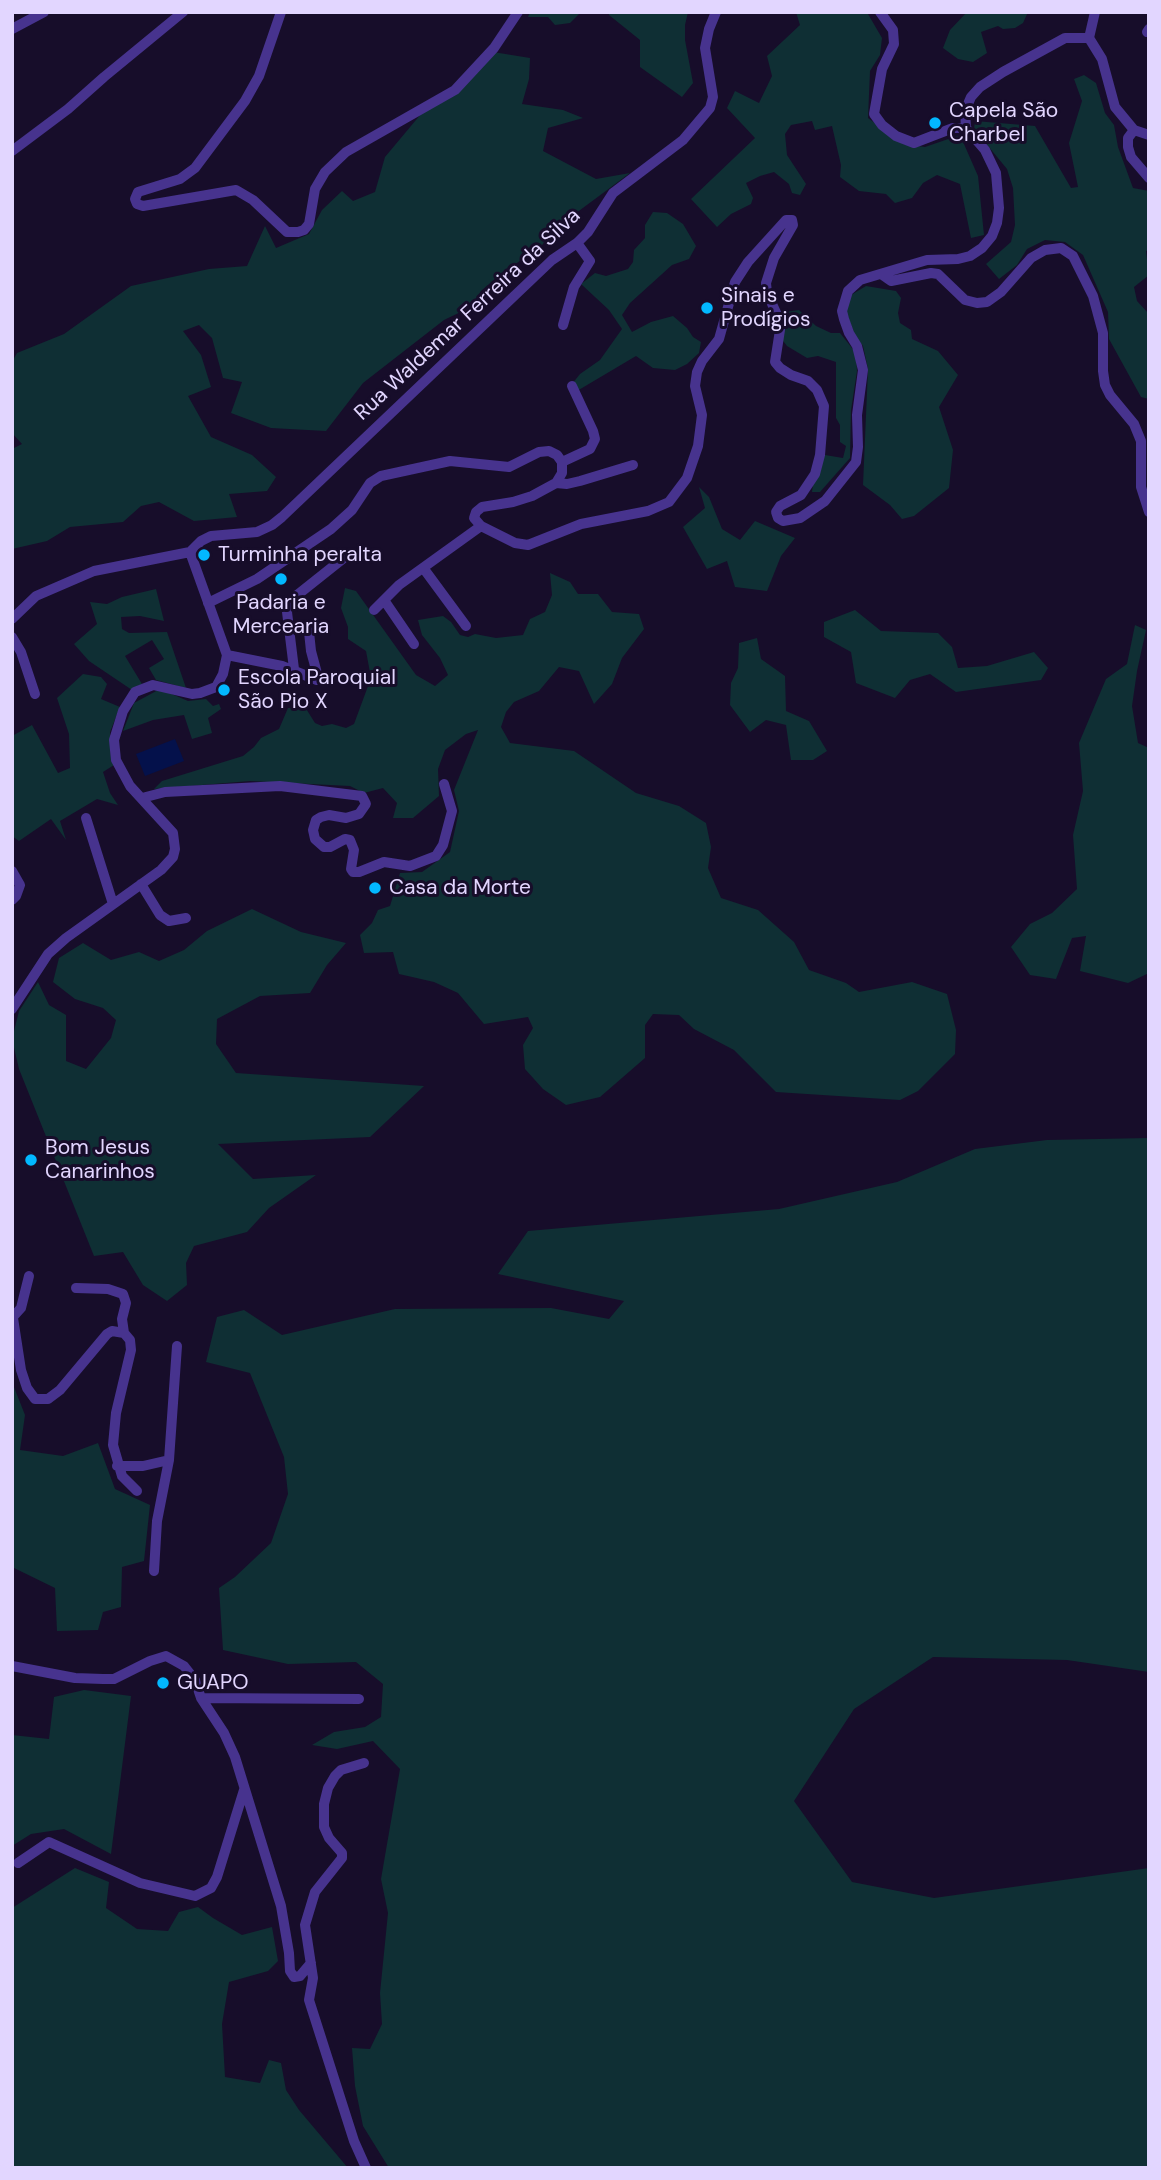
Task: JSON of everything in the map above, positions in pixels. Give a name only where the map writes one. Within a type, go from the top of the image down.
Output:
[{"type":"street","points":[[12,29],[44,12]]},
{"type":"street","points":[[12,151],[68,110],[183,12]]},
{"type":"street","points":[[281,12],[253,89],[195,168],[180,180],[138,192],[135,199],[137,204],[143,206],[236,190],[253,200],[287,232],[304,230],[309,224],[314,188],[325,172],[346,152],[455,90],[494,48],[518,12]]},
{"type":"street","name":"Rua Waldemar Ferreira da Silva","points":[[12,619],[36,597],[94,571],[190,552],[211,536],[257,532],[272,525],[552,260],[589,232],[613,193],[683,141],[710,108],[713,97],[705,47],[716,12]]},
{"type":"street","points":[[880,12],[893,30],[894,44],[882,69],[874,114],[882,125],[896,136],[914,143],[953,128],[966,128]]},
{"type":"street","points":[[1095,12],[1089,38],[1102,59],[1115,107],[1134,130],[1149,135]]},
{"type":"street","points":[[208,603],[257,579],[331,529],[352,510],[370,483],[381,477],[450,461],[509,467],[539,452],[548,451],[557,455],[562,462],[562,472],[556,483],[532,496],[482,507],[476,512],[474,518],[481,526],[515,543],[528,545],[581,524],[648,511],[669,502],[687,478],[701,430],[702,415],[695,386],[697,372],[719,339],[735,282],[748,262],[786,220],[792,220],[793,225],[774,258],[766,283],[767,293],[779,318],[775,362],[791,375],[808,381],[817,390],[824,406],[820,455],[815,474],[801,495],[779,506],[776,512],[778,518],[783,521],[800,518],[825,501],[856,463],[857,415],[863,370],[858,346],[849,333],[842,311],[848,291],[853,285],[881,274],[927,260],[970,256],[982,248],[992,236],[999,208],[996,173],[985,150],[966,128],[965,111],[971,97],[980,87],[1065,38],[1089,38]]},
{"type":"street","points":[[1134,130],[1128,138],[1128,147],[1131,156],[1149,178]]},
{"type":"street","points":[[563,325],[574,287],[590,261],[577,243]]},
{"type":"street","points":[[881,274],[891,281],[938,274],[965,300],[977,303],[987,302],[1001,292],[1031,258],[1045,250],[1061,248],[1073,256],[1093,296],[1103,333],[1102,371],[1105,385],[1134,424],[1141,441],[1141,487],[1149,512]]},
{"type":"street","points":[[562,462],[590,449],[595,439],[572,386]]},
{"type":"street","points":[[556,483],[580,481],[633,465]]},
{"type":"street","points":[[374,610],[399,585],[481,526]]},
{"type":"street","points":[[12,1009],[48,954],[168,864],[175,849],[173,833],[130,786],[122,774],[113,750],[119,720],[135,692],[153,685],[192,694],[208,691],[216,687],[219,681],[227,656],[190,552]]},
{"type":"street","points":[[294,669],[289,605],[296,596],[345,557]]},
{"type":"street","points":[[424,569],[466,626]]},
{"type":"street","points":[[384,600],[414,644]]},
{"type":"street","points":[[227,656],[294,669],[310,679],[317,680],[309,632]]},
{"type":"street","points":[[12,637],[21,652],[35,694]]},
{"type":"street","points":[[142,799],[165,792],[280,786],[362,796],[366,804],[359,814],[352,817],[328,815],[321,817],[313,826],[315,839],[324,847],[330,847],[345,839],[350,840],[354,845],[351,869],[353,872],[359,872],[384,862],[419,865],[436,856],[443,845],[452,811],[444,784]]},
{"type":"street","points":[[86,818],[113,904]]},
{"type":"street","points":[[12,871],[20,885],[12,900]]},
{"type":"street","points":[[141,884],[160,915],[169,921],[186,918]]},
{"type":"street","points":[[29,1276],[21,1308],[12,1318],[21,1370],[27,1388],[35,1399],[48,1399],[60,1390],[107,1334],[112,1331],[124,1333]]},
{"type":"street","points":[[76,1288],[108,1289],[123,1294],[126,1303],[122,1319],[131,1350],[114,1429],[114,1455],[128,1484],[137,1491]]},
{"type":"street","points":[[154,1571],[157,1521],[169,1460],[177,1346]]},
{"type":"street","points":[[117,1466],[144,1466],[169,1460]]},
{"type":"street","points":[[12,1666],[75,1678],[114,1679],[166,1656],[176,1660],[190,1672],[201,1698],[230,1746],[281,1906],[290,1972],[294,1977],[300,1976],[311,1963]]},
{"type":"street","points":[[201,1698],[359,1699]]},
{"type":"street","points":[[364,1763],[341,1770],[328,1788],[323,1811],[324,1827],[329,1838],[342,1853],[342,1858],[321,1882],[310,1904],[305,1925],[313,1978],[309,2000],[311,2010],[354,2141],[366,2168]]},
{"type":"street","points":[[18,1863],[49,1842],[140,1883],[195,1896],[211,1888],[217,1877],[244,1790]]},
{"type":"green space","points":[[530,12],[581,12],[570,23],[555,25],[548,17],[528,17]]},
{"type":"green space","points":[[609,12],[688,12],[685,40],[693,83],[682,97],[640,67],[640,40],[609,15]]},
{"type":"green space","points":[[796,12],[868,14],[882,38],[880,55],[870,71],[868,118],[903,144],[925,147],[960,135],[978,176],[984,235],[971,238],[960,184],[937,175],[923,183],[912,198],[895,203],[886,194],[859,191],[840,177],[841,165],[832,126],[815,130],[812,121],[791,125],[785,134],[787,155],[806,184],[800,195],[792,193],[789,184],[774,172],[760,176],[746,183],[753,198],[751,204],[731,214],[717,227],[691,199],[755,138],[727,108],[735,91],[759,103],[772,76],[767,56],[800,25]]},
{"type":"green space","points":[[967,12],[1028,12],[1023,23],[1015,28],[1003,29],[998,26],[981,32],[987,53],[973,62],[958,59],[943,48],[950,30]]},
{"type":"green space","points":[[493,52],[530,58],[529,79],[522,104],[563,110],[583,118],[548,128],[543,151],[596,179],[630,173],[564,222],[542,245],[496,278],[481,291],[471,307],[444,320],[363,383],[326,431],[271,428],[231,413],[242,382],[223,378],[212,338],[199,325],[183,331],[201,355],[211,387],[188,396],[211,437],[252,455],[276,477],[267,491],[229,494],[237,517],[194,521],[159,502],[141,506],[123,522],[70,527],[47,541],[12,549],[12,449],[22,444],[12,433],[12,362],[17,353],[64,334],[131,286],[209,269],[247,266],[265,226],[276,248],[309,234],[322,210],[342,191],[353,201],[375,192],[385,157],[421,114]]},
{"type":"green space","points":[[1084,75],[1096,83],[1105,113],[1114,125],[1118,147],[1133,188],[1149,191],[1149,250],[1146,251],[1149,275],[1134,287],[1137,301],[1149,314],[1149,399],[1141,397],[1109,339],[1108,312],[1083,255],[1065,242],[1045,240],[1027,249],[1017,265],[999,279],[986,264],[1011,242],[1015,225],[1013,188],[1007,169],[974,129],[975,121],[1035,126],[1071,188],[1078,187],[1069,143],[1082,101],[1074,79]]},
{"type":"green space","points":[[653,212],[667,213],[683,224],[696,246],[689,259],[672,265],[630,303],[622,315],[632,332],[651,322],[673,316],[701,342],[699,353],[675,370],[653,368],[636,356],[577,391],[572,384],[580,374],[600,360],[622,329],[609,310],[581,284],[595,273],[606,276],[628,269],[633,262],[634,250],[645,238],[645,225]]},
{"type":"green space","points":[[866,286],[896,291],[901,298],[898,313],[900,323],[911,330],[912,339],[938,351],[958,375],[939,407],[953,450],[949,488],[914,516],[902,519],[890,505],[863,485],[868,369],[863,346],[855,336],[846,312],[851,295]]},
{"type":"green space","points":[[799,310],[816,326],[831,333],[840,333],[856,353],[850,458],[820,492],[812,492],[813,484],[825,455],[843,458],[846,446],[840,442],[840,425],[836,418],[836,362],[818,356],[807,358],[787,346],[780,337],[785,312]]},
{"type":"green space","points":[[699,487],[709,497],[722,529],[740,540],[755,521],[795,538],[781,556],[767,591],[735,587],[727,561],[707,569],[683,527],[705,508]]},
{"type":"green space","points":[[550,573],[570,582],[578,594],[598,594],[612,612],[639,614],[644,629],[622,658],[612,684],[594,704],[579,671],[559,667],[539,691],[514,702],[506,712],[501,727],[510,743],[574,751],[636,793],[679,806],[706,823],[711,847],[708,868],[721,898],[758,910],[794,942],[809,970],[846,983],[859,992],[912,982],[947,994],[956,1030],[955,1054],[918,1091],[900,1100],[776,1092],[734,1050],[694,1029],[679,1015],[653,1014],[645,1025],[645,1058],[600,1097],[566,1105],[543,1089],[525,1069],[523,1045],[533,1028],[528,1017],[484,1024],[458,993],[434,982],[399,974],[393,952],[364,953],[360,935],[372,923],[378,910],[390,906],[400,873],[422,872],[450,852],[459,811],[454,790],[478,730],[466,734],[445,750],[438,769],[439,796],[413,818],[393,818],[397,803],[383,788],[364,793],[350,786],[250,781],[154,789],[162,781],[243,756],[261,738],[279,729],[288,708],[305,707],[315,723],[322,726],[332,724],[346,728],[354,724],[371,678],[366,651],[348,639],[348,627],[341,608],[345,588],[356,591],[416,675],[435,686],[448,675],[440,658],[422,635],[418,620],[443,616],[460,635],[468,637],[475,634],[496,638],[523,635],[530,619],[545,612],[552,595]]},
{"type":"green space","points":[[156,589],[164,621],[140,616],[121,617],[122,629],[129,633],[167,632],[186,688],[156,680],[149,668],[164,659],[152,640],[125,656],[142,684],[132,690],[89,661],[74,644],[97,624],[90,602],[107,604],[122,597]]},
{"type":"green space","points":[[855,610],[881,631],[938,633],[952,647],[958,668],[987,666],[1034,652],[1048,668],[1041,680],[956,692],[930,674],[910,680],[895,698],[856,683],[851,652],[824,637],[824,622]]},
{"type":"green space","points":[[1135,625],[1146,630],[1132,706],[1138,743],[1149,748],[1149,973],[1128,983],[1080,971],[1086,936],[1072,938],[1056,979],[1030,975],[1011,947],[1030,924],[1052,913],[1077,889],[1073,835],[1083,791],[1079,743],[1106,679],[1127,664]]},
{"type":"green space","points":[[757,638],[761,659],[785,676],[786,711],[809,721],[827,751],[813,760],[791,760],[786,725],[766,720],[750,732],[730,705],[731,683],[738,668],[739,643]]},
{"type":"green space","points":[[83,674],[101,677],[107,684],[101,699],[120,707],[110,732],[111,760],[114,765],[103,772],[110,793],[118,805],[97,799],[60,821],[66,840],[51,819],[19,841],[12,836],[12,736],[32,725],[58,773],[70,768],[69,734],[57,698]]},
{"type":"green space","points":[[160,689],[188,701],[206,699],[213,706],[219,704],[221,709],[208,718],[212,733],[192,739],[184,715],[153,720],[123,731],[134,703]]},
{"type":"green space","points":[[252,909],[301,932],[346,943],[327,965],[310,993],[260,996],[217,1019],[216,1044],[236,1073],[424,1086],[370,1137],[218,1144],[253,1179],[316,1175],[269,1208],[247,1232],[194,1246],[186,1263],[187,1285],[167,1301],[143,1285],[123,1252],[94,1256],[19,1069],[12,1039],[19,1011],[38,982],[49,1005],[66,1015],[66,1061],[86,1069],[111,1038],[116,1020],[103,1008],[75,999],[53,982],[59,958],[83,943],[111,960],[139,952],[159,961],[184,950],[207,931]]},
{"type":"green space","points":[[1149,1138],[1149,1672],[1067,1660],[933,1657],[854,1709],[794,1801],[852,1882],[934,1898],[1149,1868],[1149,2168],[389,2168],[363,2126],[355,2086],[352,2048],[370,2049],[382,2024],[380,1993],[388,1913],[381,1879],[400,1769],[373,1741],[337,1749],[312,1745],[334,1732],[365,1727],[381,1717],[383,1684],[356,1662],[288,1664],[223,1650],[219,1588],[235,1577],[271,1543],[288,1494],[284,1457],[250,1373],[206,1362],[217,1317],[244,1310],[282,1335],[395,1309],[551,1308],[609,1319],[624,1301],[498,1274],[528,1231],[779,1209],[897,1182],[975,1149],[1047,1140]]},
{"type":"green space","points":[[12,1382],[25,1415],[20,1450],[63,1456],[98,1443],[115,1489],[150,1505],[144,1561],[122,1567],[121,1607],[103,1612],[98,1630],[57,1631],[55,1588],[12,1567]]},
{"type":"green space","points":[[84,1690],[131,1696],[111,1854],[64,1829],[31,1834],[12,1846],[12,1735],[49,1739],[54,1697]]},
{"type":"green space","points":[[75,1868],[109,1882],[106,1908],[137,1929],[168,1931],[179,1912],[198,1907],[242,1935],[272,1927],[278,1961],[268,1971],[229,1982],[222,2024],[225,2077],[260,2083],[269,2060],[281,2063],[286,2090],[299,2110],[348,2168],[12,2168],[12,1908]]},
{"type":"shaded area","points":[[175,739],[184,761],[145,776],[136,754]]},
{"type":"place","name":"Capela São Charbel","points":[[935,123]]},
{"type":"place","name":"Sinais e Prodígios","points":[[707,308]]},
{"type":"place","name":"Turminha peralta","points":[[204,555]]},
{"type":"place","name":"Padaria e Mercearia","points":[[281,579]]},
{"type":"place","name":"Escola Paroquial São Pio X","points":[[224,690]]},
{"type":"place","name":"Casa da Morte","points":[[375,888]]},
{"type":"place","name":"Bom Jesus Canarinhos","points":[[31,1160]]},
{"type":"place","name":"GUAPO","points":[[163,1683]]}]
